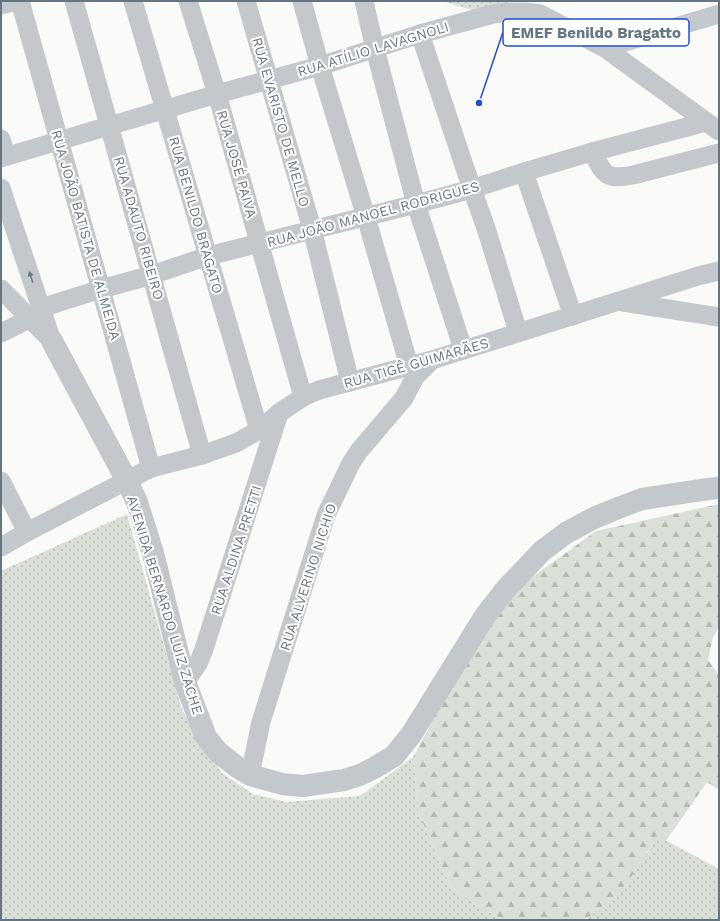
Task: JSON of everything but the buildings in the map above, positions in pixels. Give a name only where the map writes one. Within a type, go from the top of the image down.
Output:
[{"type":"street","points":[[1,5],[19,1]]},
{"type":"street","name":"RUA JOÃO BATISTA DE ALMEIDA","points":[[19,1],[150,468]]},
{"type":"street","name":"RUA ADAUTO RIBEIRO","points":[[74,1],[202,455]]},
{"type":"street","name":"RUA BENILDO BRAGATO","points":[[132,1],[259,430]]},
{"type":"street","name":"RUA JOSÉ PAIVA","points":[[188,1],[303,397]]},
{"type":"street","name":"RUA EVARISTO DE MELLO","points":[[246,1],[312,229],[350,382]]},
{"type":"street","points":[[302,1],[320,66],[366,217],[408,366]]},
{"type":"street","points":[[364,1],[375,50],[416,204],[463,349]]},
{"type":"street","name":"RUA ATÍLIO LAVAGNOLI","points":[[3,151],[59,141],[216,94],[375,50],[420,34],[492,14],[525,12],[540,14],[605,48],[713,127]]},
{"type":"street","points":[[605,48],[719,14]]},
{"type":"street","points":[[420,34],[486,228],[518,332]]},
{"type":"street","name":"RUA JOÃO MANOEL RODRIGUES","points":[[1,333],[36,313],[101,289],[152,275],[208,256],[472,189],[592,152],[713,127]]},
{"type":"street","points":[[592,152],[603,171],[610,177],[618,178],[719,153]]},
{"type":"street","points":[[524,172],[573,316]]},
{"type":"street","points":[[1,188],[36,313],[52,340]]},
{"type":"street","name":"RUA TIGÊ GUIMARÃES","points":[[1,547],[150,468],[202,455],[236,443],[259,430],[279,413],[303,397],[319,390],[432,360],[698,276],[719,271]]},
{"type":"street","points":[[1,289],[36,313]]},
{"type":"street","points":[[619,301],[719,317]]},
{"type":"street","name":"AVENIDA BERNARDO LUIZ ZACHE","points":[[52,340],[137,502],[153,553],[186,682],[206,737],[218,752],[237,767],[250,775],[282,784],[303,786],[344,780],[360,775],[386,762],[394,756],[411,735],[485,616],[506,589],[542,551],[566,533],[618,508],[642,499],[719,488]]},
{"type":"street","name":"RUA ALVERINO NICHIO","points":[[250,775],[261,722],[326,515],[358,451],[404,398],[416,377],[432,360]]},
{"type":"street","name":"RUA ALDINA PRETTI","points":[[186,682],[198,664],[204,649],[279,413]]},
{"type":"street","points":[[1,481],[27,532]]},
{"type":"green space","points":[[443,1],[515,1],[475,11]]},
{"type":"green space","points":[[719,504],[719,627],[713,637],[708,660],[719,675],[719,790],[707,782],[666,841],[656,836],[651,847],[635,872],[615,896],[593,915],[582,920],[504,920],[473,903],[450,886],[419,813],[413,757],[465,662],[499,615],[527,581],[596,531]]},
{"type":"green space","points":[[127,514],[182,710],[222,773],[253,794],[287,802],[360,796],[413,757],[419,813],[450,886],[473,903],[504,920],[1,920],[1,571]]},
{"type":"green space","points":[[656,835],[719,869],[719,920],[582,920],[589,918],[649,851]]},
{"type":"place","name":"EMEF Benildo Bragatto","points":[[479,103]]}]
